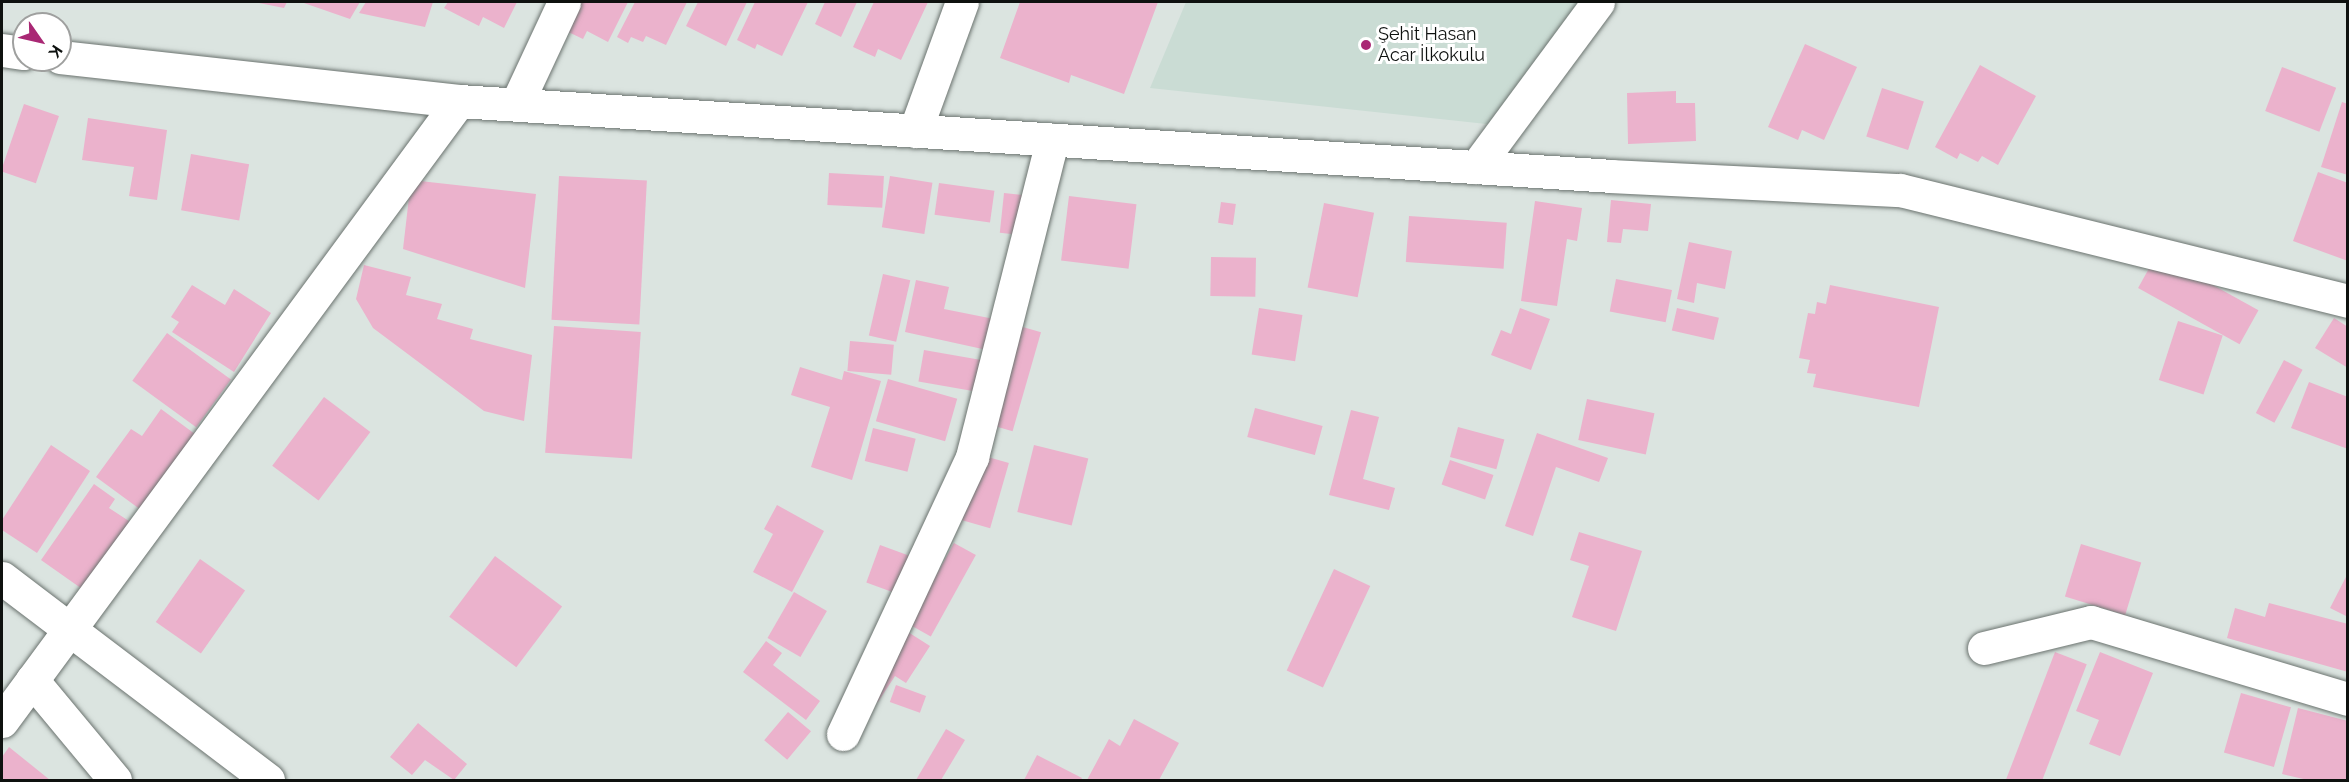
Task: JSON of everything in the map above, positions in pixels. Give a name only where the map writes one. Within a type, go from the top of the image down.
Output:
[{"type":"street","points":[[517,103],[564,2]]},
{"type":"street","points":[[915,130],[962,2]]},
{"type":"street","points":[[1476,167],[1598,2]]},
{"type":"street","points":[[72,58],[459,101],[1476,167],[1900,190],[2348,301]]},
{"type":"street","points":[[2,721],[459,101]]},
{"type":"street","points":[[843,734],[972,457],[1052,140]]},
{"type":"street","points":[[2,579],[268,780]]},
{"type":"street","points":[[1984,648],[2091,622],[2348,699]]},
{"type":"street","points":[[32,680],[116,780]]},
{"type":"shaded area","name":"Şehit Hasan Acar İlkokulu","points":[[1186,2],[1595,2],[1505,126],[1150,88]]},
{"type":"building","points":[[259,2],[287,2],[284,8]]},
{"type":"building","points":[[301,2],[360,2],[350,19]]},
{"type":"building","points":[[366,2],[433,2],[425,27],[359,13]]},
{"type":"building","points":[[448,2],[517,2],[504,28],[483,17],[479,26],[444,8]]},
{"type":"building","points":[[575,2],[628,2],[608,42],[587,31],[583,39],[562,29]]},
{"type":"building","points":[[635,2],[687,2],[666,45],[646,36],[643,42],[631,37],[628,43],[617,37]]},
{"type":"building","points":[[698,2],[747,2],[726,46],[686,26]]},
{"type":"building","points":[[755,2],[808,2],[782,56],[757,44],[755,49],[737,40]]},
{"type":"building","points":[[825,2],[857,2],[841,37],[815,24]]},
{"type":"building","points":[[874,2],[928,2],[901,60],[878,49],[875,57],[853,47]]},
{"type":"building","points":[[1020,2],[1158,2],[1124,94],[1071,75],[1069,83],[1000,58]]},
{"type":"building","points":[[1805,44],[1857,67],[1824,140],[1802,130],[1798,140],[1768,127]]},
{"type":"building","points":[[1980,65],[2036,96],[1998,165],[1982,156],[1978,162],[1960,153],[1957,159],[1935,147]]},
{"type":"building","points":[[2282,67],[2336,88],[2319,132],[2265,111]]},
{"type":"building","points":[[1882,88],[1924,102],[1908,150],[1866,137]]},
{"type":"building","points":[[1676,91],[1676,103],[1695,103],[1696,141],[1628,144],[1627,93]]},
{"type":"building","points":[[2342,102],[2348,104],[2348,175],[2321,167]]},
{"type":"building","points":[[24,104],[59,116],[36,183],[2,172]]},
{"type":"building","points":[[88,118],[167,130],[157,200],[129,196],[134,167],[82,160]]},
{"type":"building","points":[[191,154],[249,164],[239,220],[181,210]]},
{"type":"building","points":[[2318,172],[2348,183],[2348,261],[2293,241]]},
{"type":"building","points":[[829,173],[884,176],[882,208],[827,205]]},
{"type":"building","points":[[559,176],[647,181],[639,324],[551,320]]},
{"type":"building","points":[[890,176],[932,183],[924,234],[882,227]]},
{"type":"building","points":[[411,180],[536,194],[525,288],[403,249]]},
{"type":"building","points":[[939,183],[994,191],[990,222],[935,215]]},
{"type":"building","points":[[1004,193],[1022,195],[1018,235],[1000,233]]},
{"type":"building","points":[[1069,196],[1136,204],[1129,269],[1061,261]]},
{"type":"building","points":[[1611,200],[1651,204],[1648,231],[1623,229],[1621,243],[1607,242]]},
{"type":"building","points":[[1535,201],[1582,208],[1577,241],[1567,239],[1557,306],[1521,301]]},
{"type":"building","points":[[1221,202],[1236,204],[1233,225],[1218,223]]},
{"type":"building","points":[[1324,203],[1374,213],[1358,297],[1308,287]]},
{"type":"building","points":[[1409,216],[1507,223],[1504,269],[1406,262]]},
{"type":"building","points":[[1689,242],[1732,251],[1725,289],[1697,283],[1694,303],[1677,299]]},
{"type":"building","points":[[2157,254],[2258,310],[2240,344],[2138,288]]},
{"type":"building","points":[[1211,257],[1256,258],[1255,297],[1210,296]]},
{"type":"building","points":[[364,265],[411,277],[406,295],[442,304],[437,319],[473,329],[470,339],[532,355],[524,421],[484,411],[373,328],[356,299]]},
{"type":"building","points":[[883,274],[910,280],[896,342],[869,335]]},
{"type":"building","points":[[1616,279],[1672,290],[1666,322],[1610,311]]},
{"type":"building","points":[[916,280],[949,287],[944,309],[994,319],[987,350],[905,332]]},
{"type":"building","points":[[192,285],[225,305],[234,289],[271,313],[234,372],[172,332],[179,322],[171,317]]},
{"type":"building","points":[[1830,285],[1939,307],[1919,407],[1813,387],[1816,374],[1807,373],[1810,360],[1799,358],[1808,313],[1815,314],[1817,302],[1826,304]]},
{"type":"building","points":[[1259,308],[1302,315],[1295,361],[1252,354]]},
{"type":"building","points":[[1520,308],[1550,319],[1531,370],[1491,355],[1501,330],[1511,334]]},
{"type":"building","points":[[1677,308],[1719,318],[1714,340],[1672,330]]},
{"type":"building","points":[[2334,318],[2348,327],[2348,368],[2315,348]]},
{"type":"building","points":[[2178,321],[2223,336],[2204,394],[2159,380]]},
{"type":"building","points":[[1016,325],[1041,332],[1013,431],[988,424]]},
{"type":"building","points":[[554,326],[641,332],[632,459],[545,453]]},
{"type":"building","points":[[167,333],[231,379],[196,427],[132,381]]},
{"type":"building","points":[[850,341],[894,345],[891,375],[847,371]]},
{"type":"building","points":[[924,350],[981,360],[976,392],[918,382]]},
{"type":"building","points":[[2284,360],[2303,370],[2274,423],[2256,413]]},
{"type":"building","points":[[800,367],[842,380],[844,371],[881,381],[852,480],[811,467],[830,407],[791,395]]},
{"type":"building","points":[[888,379],[957,399],[945,441],[876,421]]},
{"type":"building","points":[[2309,382],[2348,397],[2348,449],[2291,428]]},
{"type":"building","points":[[324,397],[370,432],[319,501],[272,466]]},
{"type":"building","points":[[1587,399],[1654,413],[1646,454],[1578,440]]},
{"type":"building","points":[[1255,408],[1323,426],[1315,455],[1247,437]]},
{"type":"building","points":[[161,409],[195,434],[141,510],[96,477],[131,429],[142,436]]},
{"type":"building","points":[[1351,410],[1379,417],[1363,479],[1395,488],[1389,510],[1329,495]]},
{"type":"building","points":[[1458,427],[1504,439],[1496,469],[1450,457]]},
{"type":"building","points":[[873,428],[916,439],[907,472],[865,461]]},
{"type":"building","points":[[1537,433],[1608,458],[1599,482],[1556,467],[1533,536],[1505,526]]},
{"type":"building","points":[[51,445],[90,471],[37,553],[2,530],[2,520]]},
{"type":"building","points":[[1034,445],[1088,459],[1072,525],[1017,512]]},
{"type":"building","points":[[981,455],[1009,463],[990,528],[962,520]]},
{"type":"building","points":[[1450,460],[1493,475],[1485,500],[1442,485]]},
{"type":"building","points":[[94,484],[115,499],[109,508],[132,523],[85,591],[41,560]]},
{"type":"building","points":[[777,505],[824,531],[792,592],[753,572],[773,534],[764,529]]},
{"type":"building","points":[[1579,532],[1642,551],[1616,631],[1572,617],[1589,566],[1570,560]]},
{"type":"building","points":[[954,543],[976,555],[931,636],[909,624]]},
{"type":"building","points":[[2081,544],[2141,562],[2125,615],[2065,597]]},
{"type":"building","points":[[880,545],[915,558],[901,595],[866,583]]},
{"type":"building","points":[[495,556],[562,607],[516,667],[449,617]]},
{"type":"building","points":[[200,559],[245,591],[201,654],[156,622]]},
{"type":"building","points":[[1334,569],[1370,586],[1323,687],[1287,671]]},
{"type":"building","points":[[2348,573],[2348,617],[2330,608]]},
{"type":"building","points":[[794,592],[827,611],[800,657],[768,638]]},
{"type":"building","points":[[2269,603],[2348,624],[2348,672],[2227,638],[2235,608],[2265,617]]},
{"type":"building","points":[[908,632],[930,646],[906,683],[895,676],[878,702],[867,695]]},
{"type":"building","points":[[766,641],[782,653],[773,665],[820,701],[806,720],[743,672]]},
{"type":"building","points":[[2055,652],[2087,664],[2042,780],[2006,780]]},
{"type":"building","points":[[2100,652],[2153,673],[2120,756],[2089,744],[2099,720],[2076,711]]},
{"type":"building","points":[[896,685],[926,696],[920,713],[890,702]]},
{"type":"building","points":[[2241,693],[2291,707],[2274,767],[2224,753]]},
{"type":"building","points":[[2298,708],[2348,721],[2348,780],[2308,780],[2282,774]]},
{"type":"building","points":[[788,712],[811,731],[787,760],[764,740]]},
{"type":"building","points":[[1134,719],[1179,743],[1159,780],[1087,780],[1109,739],[1120,746]]},
{"type":"building","points":[[418,723],[467,764],[454,780],[425,760],[412,775],[390,757]]},
{"type":"building","points":[[946,729],[965,740],[941,780],[916,780]]},
{"type":"building","points":[[9,747],[50,780],[2,780],[2,757]]},
{"type":"building","points":[[1037,755],[1082,778],[1081,780],[1024,780]]},
{"type":"place","name":"Şehit Hasan Acar İlkokulu","points":[[1366,45]]}]
